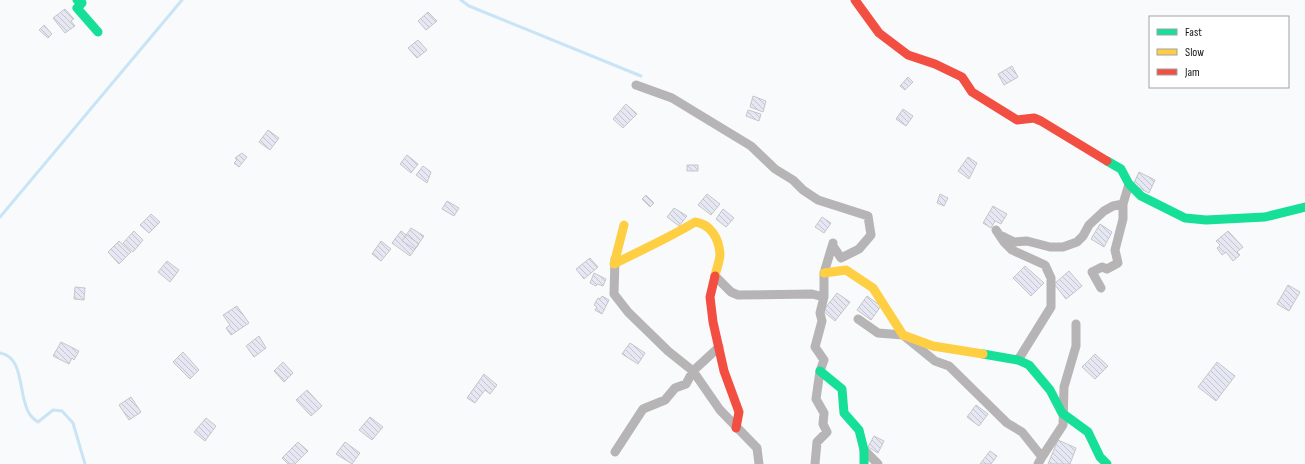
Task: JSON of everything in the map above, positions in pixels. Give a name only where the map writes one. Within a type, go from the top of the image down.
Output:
[{"type":"street","points":[[77,0],[82,4],[77,8],[98,32]]},
{"type":"street","points":[[855,0],[879,33],[908,55],[935,64],[962,78],[972,92],[1017,120],[1034,118],[1080,146],[1093,151],[1121,169],[1129,184],[1140,196],[1185,218],[1206,220],[1265,216],[1305,207]]},
{"type":"street","points":[[636,85],[672,98],[745,142],[775,169],[793,180],[803,190],[818,200],[868,216],[871,235],[859,249],[841,258]]},
{"type":"street","points":[[1101,288],[1092,272],[1102,267],[1107,269],[1118,263],[1115,250],[1122,219],[1123,204],[1129,184]]},
{"type":"street","points":[[1018,360],[1051,307],[1051,278],[1045,265],[1012,250],[998,233],[1014,242],[1027,240],[1050,247],[1063,247],[1077,242],[1083,236],[1089,225],[1104,211],[1113,206],[1123,204]]},
{"type":"street","points":[[614,264],[657,242],[670,238],[695,222],[702,223],[710,228],[714,235],[720,254],[710,296],[713,322],[724,370],[739,412],[736,428]]},
{"type":"street","points":[[624,225],[614,264],[614,294],[640,323],[693,371],[720,410],[757,448],[759,464]]},
{"type":"street","points":[[815,464],[817,442],[827,432],[823,424],[824,412],[816,400],[820,371],[824,360],[815,347],[822,321],[820,313],[824,297],[824,273],[833,243],[841,258],[846,263],[846,270]]},
{"type":"street","points":[[824,273],[846,270],[874,288],[903,335],[935,361],[949,366],[1007,422],[1022,432],[1040,461],[1063,425],[1062,413],[1064,387],[1076,346],[1076,324]]},
{"type":"street","points":[[715,276],[731,292],[738,295],[812,294],[824,297]]},
{"type":"street","points":[[858,319],[878,333],[903,335],[933,346],[1018,360],[1029,365],[1050,390],[1062,413],[1088,432],[1100,457],[1107,464]]},
{"type":"street","points":[[615,452],[643,409],[665,400],[675,388],[686,384],[693,371],[719,347]]},
{"type":"street","points":[[820,371],[842,389],[844,413],[858,430],[864,450],[864,464]]},
{"type":"street","points":[[864,450],[878,464]]},
{"type":"building","points":[[65,9],[74,19],[71,21],[75,26],[65,33],[53,18]]},
{"type":"building","points":[[428,12],[437,21],[426,30],[418,21]]},
{"type":"building","points":[[44,25],[52,34],[48,38],[39,30]]},
{"type":"building","points":[[418,40],[427,50],[417,58],[408,48]]},
{"type":"building","points":[[1012,66],[1018,77],[1004,85],[998,74]]},
{"type":"building","points":[[908,77],[913,82],[905,90],[900,86]]},
{"type":"building","points":[[753,96],[766,101],[763,112],[750,107]]},
{"type":"building","points":[[626,104],[637,114],[623,128],[613,119]]},
{"type":"building","points":[[903,109],[913,116],[906,126],[896,119]]},
{"type":"building","points":[[748,110],[761,114],[759,121],[746,116]]},
{"type":"building","points":[[268,130],[279,138],[270,150],[259,142]]},
{"type":"building","points":[[242,153],[247,157],[239,167],[234,163],[237,160],[235,158]]},
{"type":"building","points":[[407,155],[418,164],[411,173],[400,164]]},
{"type":"building","points":[[968,157],[977,163],[969,179],[958,171]]},
{"type":"building","points":[[687,165],[698,165],[698,171],[687,171]]},
{"type":"building","points":[[423,166],[431,172],[427,183],[416,175]]},
{"type":"building","points":[[1139,172],[1155,180],[1149,193],[1133,185]]},
{"type":"building","points":[[707,194],[720,204],[711,215],[698,205]]},
{"type":"building","points":[[940,194],[948,198],[944,206],[937,203]]},
{"type":"building","points":[[646,195],[654,203],[650,207],[642,199]]},
{"type":"building","points":[[447,201],[459,208],[454,216],[442,209]]},
{"type":"building","points":[[993,206],[1007,214],[1001,224],[995,221],[991,228],[983,223]]},
{"type":"building","points":[[674,208],[687,216],[679,226],[667,217]]},
{"type":"building","points":[[723,209],[734,218],[726,227],[716,219]]},
{"type":"building","points":[[151,214],[160,222],[149,233],[140,225]]},
{"type":"building","points":[[822,217],[831,223],[824,233],[815,227]]},
{"type":"building","points":[[1100,224],[1112,232],[1104,247],[1091,239]]},
{"type":"building","points":[[411,228],[424,236],[415,249],[402,241]]},
{"type":"building","points":[[134,231],[143,240],[133,252],[123,243]]},
{"type":"building","points":[[401,231],[419,244],[410,256],[392,243]]},
{"type":"building","points":[[1228,231],[1243,247],[1237,252],[1240,255],[1233,261],[1226,252],[1222,255],[1217,248],[1220,245],[1216,241]]},
{"type":"building","points":[[119,241],[131,252],[119,264],[108,252]]},
{"type":"building","points":[[381,241],[391,249],[381,261],[372,254]]},
{"type":"building","points":[[590,258],[598,267],[584,279],[576,269]]},
{"type":"building","points":[[167,261],[179,270],[170,282],[158,272]]},
{"type":"building","points":[[1025,266],[1044,283],[1031,296],[1013,278]]},
{"type":"building","points":[[1069,271],[1082,286],[1066,299],[1054,284]]},
{"type":"building","points":[[594,273],[606,279],[603,286],[597,284],[596,286],[590,283]]},
{"type":"building","points":[[1288,285],[1300,292],[1289,311],[1277,304]]},
{"type":"building","points":[[75,287],[85,288],[84,300],[74,299]]},
{"type":"building","points":[[837,293],[850,302],[835,321],[823,311]]},
{"type":"building","points":[[602,296],[609,300],[602,314],[595,310],[597,307],[594,305],[598,298],[600,299]]},
{"type":"building","points":[[867,296],[881,306],[871,320],[857,310]]},
{"type":"building","points":[[237,306],[249,323],[231,335],[226,328],[230,325],[223,315]]},
{"type":"building","points":[[259,336],[266,348],[254,357],[246,346]]},
{"type":"building","points":[[61,342],[79,351],[74,360],[72,358],[69,364],[53,356]]},
{"type":"building","points":[[630,343],[645,353],[638,364],[622,354]]},
{"type":"building","points":[[183,352],[199,370],[190,379],[173,362]]},
{"type":"building","points":[[1095,354],[1108,366],[1095,379],[1082,367]]},
{"type":"building","points":[[283,362],[293,373],[284,382],[274,371]]},
{"type":"building","points":[[1217,362],[1235,376],[1216,401],[1198,387]]},
{"type":"building","points":[[484,374],[497,385],[490,394],[485,390],[475,403],[467,398]]},
{"type":"building","points":[[307,390],[322,406],[311,416],[296,400]]},
{"type":"building","points":[[131,397],[141,412],[129,420],[119,405]]},
{"type":"building","points":[[976,405],[988,414],[979,426],[967,417]]},
{"type":"building","points":[[370,417],[383,427],[372,440],[359,430]]},
{"type":"building","points":[[206,418],[216,426],[205,441],[194,432]]},
{"type":"building","points":[[874,436],[884,441],[878,453],[868,447]]},
{"type":"building","points":[[1058,440],[1076,448],[1070,464],[1048,464]]},
{"type":"building","points":[[298,442],[308,451],[295,464],[288,464],[282,458]]},
{"type":"building","points":[[345,442],[360,453],[352,464],[336,454]]},
{"type":"building","points":[[990,451],[997,456],[991,464],[980,464]]},
{"type":"waterway","points":[[0,217],[182,0]]},
{"type":"waterway","points":[[461,0],[469,6],[641,76]]},
{"type":"waterway","points":[[0,353],[8,356],[14,362],[20,378],[26,406],[33,418],[38,422],[53,410],[62,411],[73,423],[85,464]]},
{"type":"traffic: fast","points":[[77,0],[82,3],[77,8],[98,32]]},
{"type":"traffic: fast","points":[[1107,161],[1121,169],[1129,184],[1141,196],[1185,218],[1206,220],[1265,217],[1305,207]]},
{"type":"traffic: fast","points":[[983,354],[1018,360],[1029,365],[1050,390],[1062,413],[1088,432],[1100,457],[1107,464]]},
{"type":"traffic: fast","points":[[820,371],[842,389],[844,413],[859,430],[864,450],[864,464]]},
{"type":"traffic: slow","points":[[624,225],[614,264],[665,239],[695,222],[701,223],[710,229],[718,243],[720,257],[715,276]]},
{"type":"traffic: slow","points":[[824,273],[846,270],[873,288],[903,335],[933,346],[983,354]]},
{"type":"traffic: jam","points":[[855,0],[879,33],[908,55],[935,64],[962,77],[972,92],[1017,120],[1034,118],[1041,121],[1107,161]]},
{"type":"traffic: jam","points":[[715,276],[710,297],[713,322],[724,371],[739,412],[736,428]]}]
